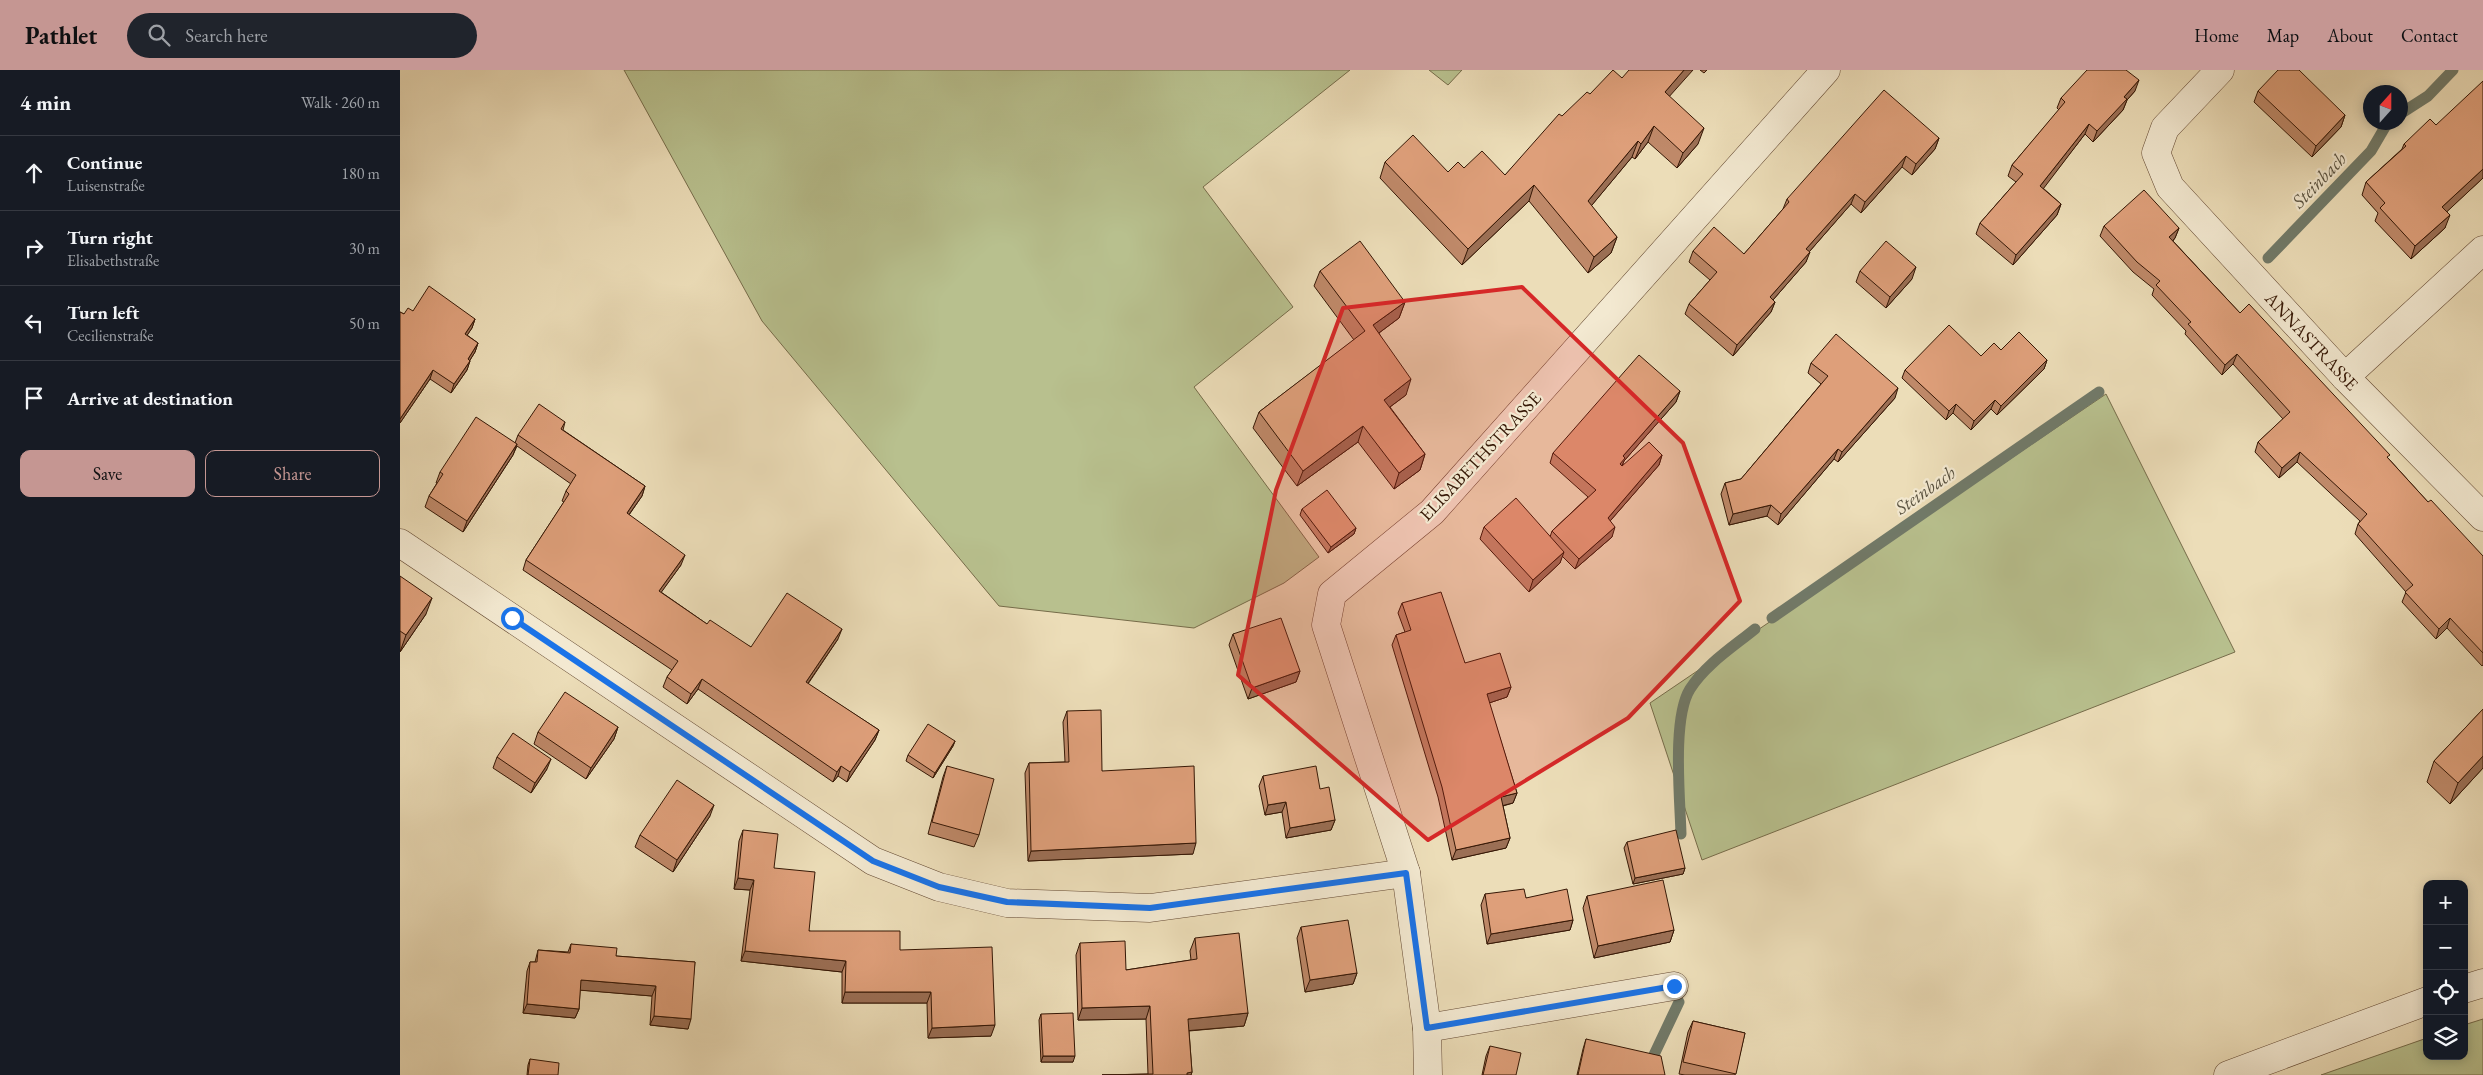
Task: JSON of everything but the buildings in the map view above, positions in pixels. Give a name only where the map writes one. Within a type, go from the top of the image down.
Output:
[{"type":"street","name":"ELISABETHSTRASSE","points":[[1428,1075],[1427,1028],[1406,873],[1326,625],[1332,594],[1432,512],[1826,70]]},
{"type":"street","name":"ANNASTRASSE","points":[[2220,70],[2165,128],[2156,153],[2170,187],[2345,378],[2483,517]]},
{"type":"street","points":[[2345,378],[2483,250]]},
{"type":"street","points":[[400,543],[873,861],[939,887],[1007,902],[1150,908],[1406,873]]},
{"type":"street","points":[[2468,988],[2483,983]]},
{"type":"street","points":[[1427,1028],[1674,986]]},
{"type":"street","points":[[2228,1075],[2423,1002]]},
{"type":"highlighted area","points":[[1522,287],[1683,443],[1740,601],[1628,718],[1428,840],[1238,675],[1276,490],[1343,308]]},
{"type":"green space","points":[[624,70],[1350,70],[1203,187],[1293,307],[1194,387],[1319,557],[1284,583],[1194,628],[999,606],[762,321]]},
{"type":"green space","points":[[1429,70],[1462,70],[1448,85]]},
{"type":"green space","points":[[2106,394],[2235,652],[1702,860],[1650,703]]},
{"type":"green space","points":[[2483,1019],[2483,1075],[2321,1075],[2423,1039],[2423,1060],[2468,1060],[2468,1024]]},
{"type":"waterway","name":"Steinbach","points":[[2408,109],[2428,96],[2453,70]]},
{"type":"waterway","name":"Steinbach","points":[[2268,258],[2371,151],[2383,130]]},
{"type":"waterway","name":"Steinbach","points":[[1772,618],[2099,392]]},
{"type":"waterway","name":"Steinbach","points":[[1681,834],[1678,759],[1684,702],[1696,680],[1720,656],[1755,629]]},
{"type":"waterway","name":"Steinbach","points":[[1652,1059],[1679,1002]]},
{"type":"route","points":[[512,618],[873,861],[939,887],[1007,902],[1150,908],[1406,873],[1427,1028],[1674,986]]}]
